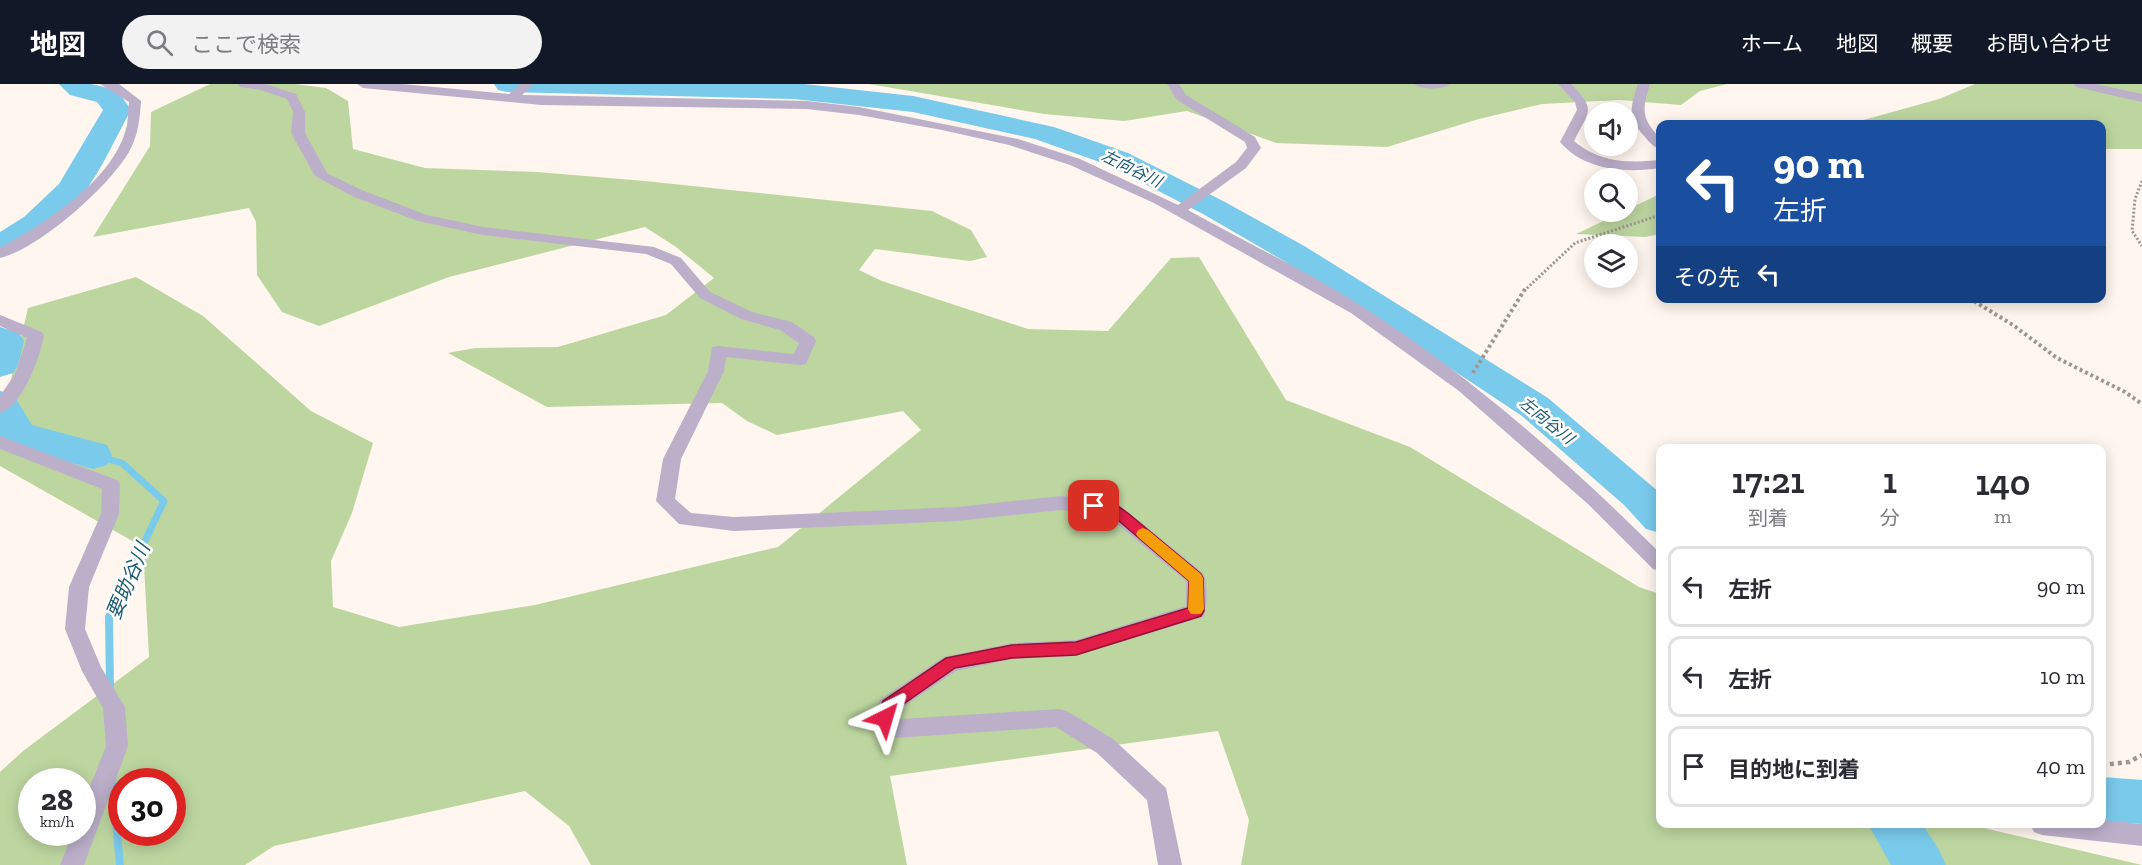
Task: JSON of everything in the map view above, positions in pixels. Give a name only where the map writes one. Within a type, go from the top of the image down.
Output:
[{"type":"street","points":[[0,254],[25,240],[97,187],[122,153],[136,116],[135,101],[115,87],[106,84]]},
{"type":"street","points":[[244,84],[263,87],[292,97],[298,112],[298,133],[322,176],[359,194],[423,218],[483,231],[649,250],[676,261],[705,296],[747,316],[786,326],[808,341],[800,360],[718,351],[716,371],[672,459],[665,501],[686,519],[746,523],[957,514],[1061,503],[1110,508],[1196,578],[1196,611],[1076,648],[1012,651],[951,663],[888,706],[885,718],[895,729],[1059,718],[1106,746],[1158,795],[1170,865]]},
{"type":"street","points":[[363,84],[511,99],[807,105],[871,113],[942,126],[1075,162],[1178,211],[1357,310],[1465,387],[1594,499],[1656,560]]},
{"type":"street","points":[[511,99],[527,84]]},
{"type":"street","points":[[1173,84],[1181,98],[1250,140],[1254,148],[1241,165],[1178,211]]},
{"type":"street","points":[[1420,84],[1444,84]]},
{"type":"street","points":[[1564,84],[1581,102],[1583,111],[1567,142],[1587,157],[1619,165],[1643,167],[1656,165]]},
{"type":"street","points":[[1644,84],[1635,110],[1641,124],[1656,141]]},
{"type":"street","points":[[2080,84],[2117,90],[2142,98]]},
{"type":"street","points":[[0,320],[36,336],[32,356],[13,393],[0,406]]},
{"type":"street","points":[[0,442],[111,485],[110,514],[79,587],[75,629],[92,671],[114,706],[117,746],[72,865]]},
{"type":"street","points":[[2075,828],[2142,836]]},
{"type":"path","points":[[2142,181],[2135,199],[2132,231],[2142,246]]},
{"type":"path","points":[[1465,387],[1525,289],[1575,243],[1656,216]]},
{"type":"path","points":[[1977,303],[2013,325],[2057,358],[2126,392],[2142,404]]},
{"type":"path","points":[[2106,765],[2129,762],[2142,755]]},
{"type":"green space","points":[[210,84],[295,84],[326,88],[348,101],[353,149],[425,168],[537,172],[645,181],[932,211],[971,230],[987,257],[970,261],[875,249],[859,270],[882,281],[1028,329],[1108,331],[1171,258],[1199,257],[1286,400],[1410,447],[1639,587],[1656,593],[1656,828],[1984,828],[2142,865],[1241,865],[1249,820],[1218,731],[890,776],[907,865],[591,865],[569,826],[525,791],[274,846],[245,865],[0,865],[0,772],[23,751],[149,657],[143,547],[0,466],[0,426],[28,308],[136,277],[203,316],[311,411],[373,443],[352,513],[331,561],[333,607],[399,627],[535,605],[778,547],[921,430],[903,411],[777,435],[747,421],[722,403],[547,407],[448,353],[475,348],[558,347],[666,315],[714,278],[676,247],[645,227],[449,277],[319,326],[282,312],[257,275],[256,222],[249,208],[93,237],[150,146],[151,112]]},
{"type":"green space","points":[[869,84],[1727,84],[1700,91],[1681,105],[1619,100],[1542,104],[1479,119],[1387,147],[1276,143],[1187,111],[1124,121],[1044,114]]},
{"type":"green space","points":[[1975,84],[2142,84],[2142,149],[2106,149],[2106,120],[1863,120],[1939,99]]},
{"type":"green space","points":[[1656,196],[1656,235],[1645,237],[1638,237],[1638,234],[1576,234],[1601,222],[1638,222],[1638,204]]},
{"type":"waterway","name":"要助谷川","points":[[0,246],[35,224],[71,189],[117,110],[107,96],[79,89],[72,84]]},
{"type":"waterway","name":"左向谷川","points":[[507,84],[794,91],[913,104],[1044,133],[1118,159],[1214,208],[1295,254],[1535,407],[1638,495],[1656,514]]},
{"type":"waterway","name":"要助谷川","points":[[0,338],[7,341],[0,365]]},
{"type":"waterway","name":"要助谷川","points":[[0,403],[19,435],[93,455]]},
{"type":"waterway","name":"要助谷川","points":[[93,455],[122,463],[164,501],[142,547]]},
{"type":"waterway","name":"要助谷川","points":[[110,689],[109,617],[143,545]]},
{"type":"waterway","name":"左向谷川","points":[[2106,799],[2142,802]]},
{"type":"waterway","points":[[1896,828],[1920,865]]},
{"type":"waterway","name":"要助谷川","points":[[118,846],[120,865]]},
{"type":"slow traffic","points":[[1143,534],[1196,578],[1196,609]]},
{"type":"route","points":[[885,718],[888,706],[951,663],[1012,651],[1076,648],[1196,611],[1196,578],[1110,508],[1094,506]]}]
